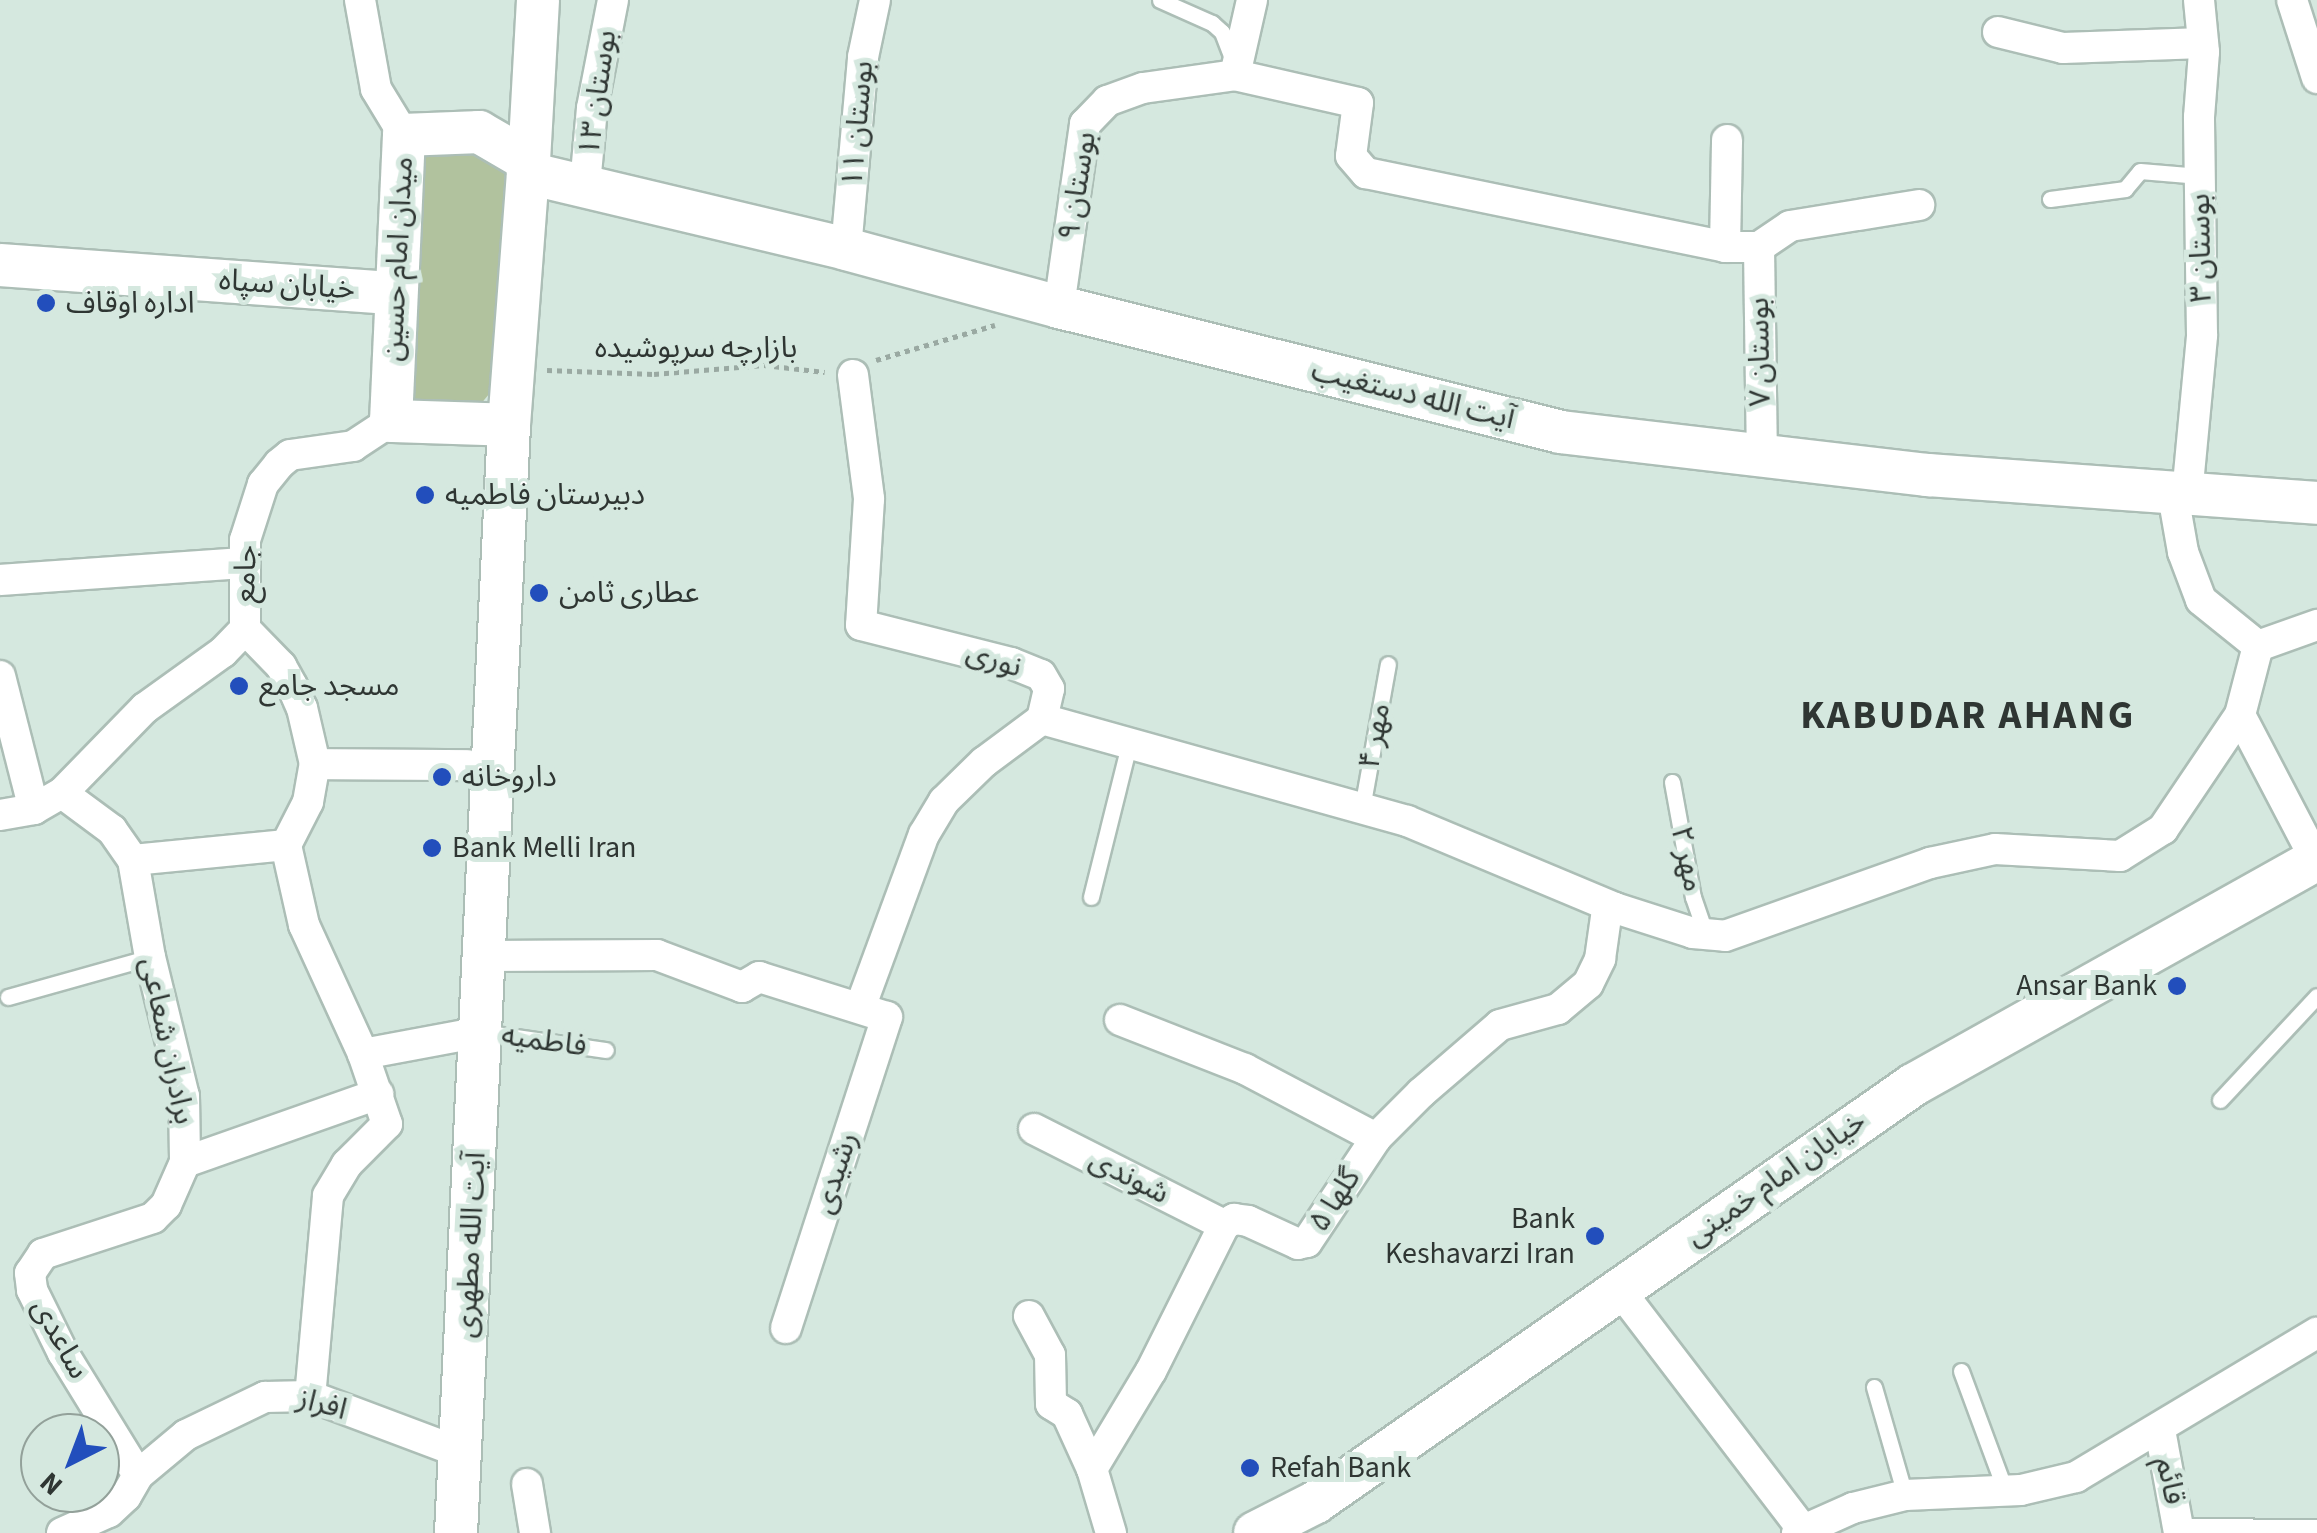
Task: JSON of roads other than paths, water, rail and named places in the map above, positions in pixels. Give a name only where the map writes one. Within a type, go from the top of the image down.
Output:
[{"type":"main road","points":[[520,0],[512,94],[497,116],[479,132],[529,167]]},
{"type":"main road","points":[[391,422],[494,425],[514,369],[538,0]]},
{"type":"main road","name":"میدان امام حسین","points":[[391,422],[404,135],[479,132]]},
{"type":"main road","name":"آیت الله دستغیب","points":[[529,167],[586,186],[1561,432],[1762,458],[2317,504]]},
{"type":"main road","name":"خیابان سپاه","points":[[0,265],[394,293]]},
{"type":"main road","name":"آیت الله مطهری","points":[[486,956],[468,894],[467,765],[494,425]]},
{"type":"main road","name":"آیت الله مطهری","points":[[456,1533],[486,956],[494,425]]},
{"type":"main road","name":"خیابان امام خمینی","points":[[1256,1533],[1316,1502],[1913,1085],[2316,860]]},
{"type":"street","points":[[360,0],[376,89],[404,135]]},
{"type":"street","name":"بوستان ۱۳","points":[[586,186],[592,108],[613,0]]},
{"type":"street","name":"بوستان ۱۱","points":[[846,249],[863,57],[875,0]]},
{"type":"street","points":[[1252,0],[1236,75],[1358,103],[1350,156],[1366,173],[1725,247],[1758,247],[1790,226],[1919,205]]},
{"type":"street","name":"بوستان ۳","points":[[2200,0],[2204,43],[2200,176],[2202,336],[2180,495],[2183,552],[2201,600],[2258,646]]},
{"type":"street","points":[[2292,0],[2317,78]]},
{"type":"street","points":[[1998,32],[2063,48],[2204,43]]},
{"type":"street","name":"بوستان ۹","points":[[1051,305],[1084,124],[1094,110],[1143,88],[1236,75]]},
{"type":"street","points":[[1725,247],[1727,140]]},
{"type":"street","name":"بوستان ۷","points":[[1758,247],[1762,458]]},
{"type":"street","name":"نوری","points":[[853,375],[869,498],[861,624],[923,638],[1041,675],[1049,690],[1042,719],[984,762],[944,801],[924,834],[873,1012]]},
{"type":"street","name":"جامع","points":[[34,809],[62,792],[145,708],[222,652],[244,630],[242,564],[252,511],[263,484],[279,464],[290,456],[353,446],[391,422]]},
{"type":"street","points":[[0,580],[242,564]]},
{"type":"street","points":[[1042,719],[1407,821],[1658,925],[1726,936],[1930,862],[1994,849],[2120,856],[2163,828],[2240,716],[2258,646],[2317,625]]},
{"type":"street","points":[[244,630],[281,666],[302,708],[315,764],[308,802],[286,845],[304,925],[363,1054],[387,1124],[347,1164],[328,1196],[310,1396]]},
{"type":"street","points":[[0,676],[34,809],[0,814]]},
{"type":"street","points":[[2240,716],[2316,860]]},
{"type":"street","points":[[315,764],[467,765]]},
{"type":"street","points":[[62,792],[112,830],[133,860],[286,845]]},
{"type":"street","name":"برادران شعاعی","points":[[44,1254],[154,1218],[166,1205],[186,1162],[184,1096],[150,958],[133,860]]},
{"type":"street","name":"گلها ۵","points":[[1224,1224],[1234,1218],[1248,1221],[1298,1244],[1308,1242],[1376,1138],[1500,1025],[1540,1016],[1572,999],[1588,984],[1600,959],[1607,910],[1615,908]]},
{"type":"street","points":[[486,956],[658,955],[742,987],[758,977],[873,1012]]},
{"type":"street","name":"رشیدی","points":[[786,1328],[873,1012]]},
{"type":"street","points":[[1120,1020],[1246,1070],[1376,1138]]},
{"type":"street","points":[[363,1054],[482,1032]]},
{"type":"street","points":[[186,1162],[378,1094]]},
{"type":"street","name":"شوندی","points":[[1034,1129],[1224,1224]]},
{"type":"street","points":[[1092,1470],[1151,1371],[1224,1224]]},
{"type":"street","name":"ساعدی","points":[[44,1254],[30,1273],[32,1290],[63,1353],[138,1475]]},
{"type":"street","points":[[1618,1288],[1800,1531],[1853,1508],[1905,1495],[2005,1490],[2076,1477],[2160,1430],[2317,1332]]},
{"type":"street","points":[[1029,1316],[1050,1354],[1051,1404],[1067,1414],[1092,1470],[1111,1533]]},
{"type":"street","name":"افراز","points":[[62,1533],[109,1512],[126,1496],[138,1475],[186,1435],[233,1409],[265,1397],[310,1396],[462,1453]]},
{"type":"street","name":"قائم","points":[[2160,1430],[2179,1529]]},
{"type":"street","points":[[527,1484],[535,1533]]},
{"type":"lane","points":[[1160,0],[1222,32],[1236,75]]},
{"type":"lane","points":[[2050,199],[2125,189],[2140,171],[2200,176]]},
{"type":"lane","name":"مهر ۴","points":[[1362,808],[1388,664]]},
{"type":"lane","points":[[1091,898],[1129,745]]},
{"type":"lane","name":"مهر ۲","points":[[1672,782],[1693,897],[1706,934]]},
{"type":"lane","points":[[8,997],[150,958]]},
{"type":"lane","points":[[2220,1100],[2317,996]]},
{"type":"lane","name":"فاطمیه","points":[[482,1032],[606,1050]]},
{"type":"lane","points":[[1960,1370],[2005,1490]]},
{"type":"lane","points":[[1874,1387],[1905,1495]]},
{"type":"lane","points":[[2179,1529],[2317,1528]]},
{"type":"place","name":"اداره اوقاف","points":[[46,303]]},
{"type":"place","name":"دبیرستان فاطمیه","points":[[425,495]]},
{"type":"place","name":"عطاری ثامن","points":[[539,593]]},
{"type":"place","name":"مسجد جامع","points":[[239,686]]},
{"type":"place","name":"داروخانه","points":[[442,777]]},
{"type":"place","name":"Bank Melli Iran","points":[[432,848]]},
{"type":"place","name":"Ansar Bank","points":[[2177,986]]},
{"type":"place","name":"Bank Keshavarzi Iran","points":[[1595,1236]]},
{"type":"place","name":"Refah Bank","points":[[1250,1468]]},
{"type":"district","name":"KABUDAR AHANG","points":[[1968,716]]}]
